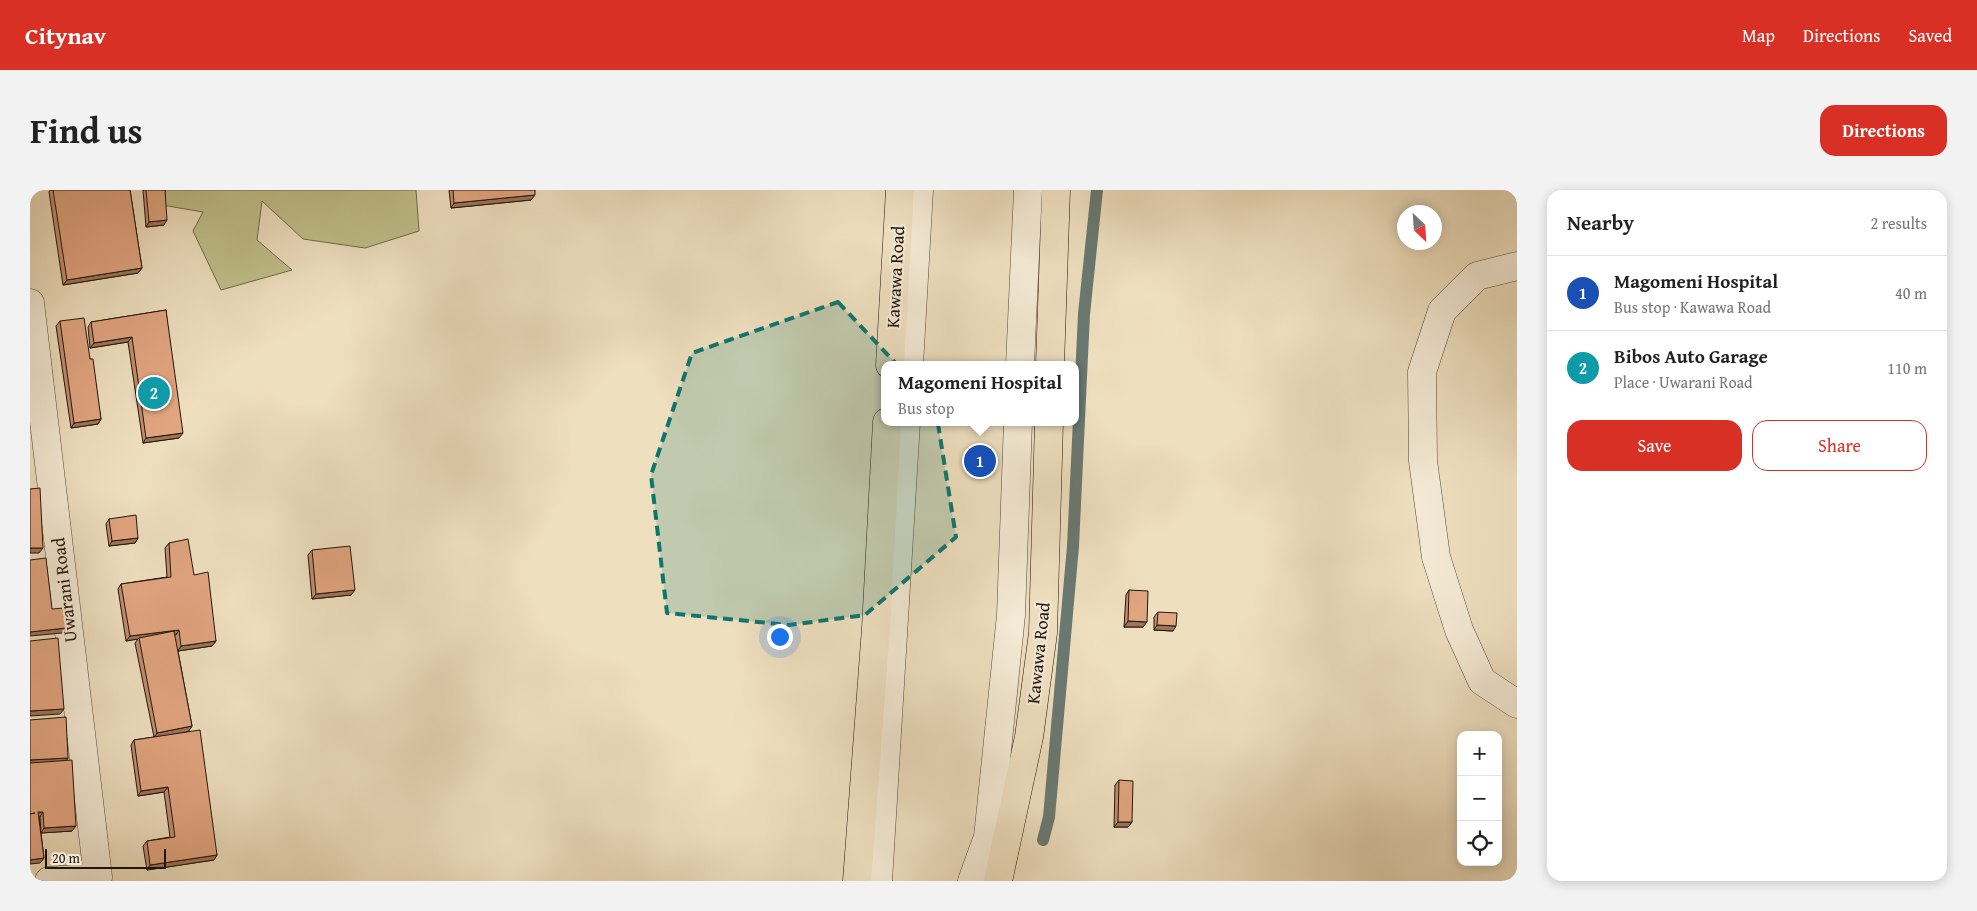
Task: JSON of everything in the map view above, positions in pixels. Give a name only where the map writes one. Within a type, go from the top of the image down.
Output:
[{"type":"main road","name":"Kawawa Road","points":[[890,361],[900,190]]},
{"type":"main road","points":[[1050,361],[1056,190]]},
{"type":"main road","points":[[857,881],[876,628],[886,426]]},
{"type":"main road","name":"Kawawa Road","points":[[998,881],[1029,737],[1043,633],[1049,426]]},
{"type":"street","name":"Kawawa Road","points":[[909,361],[919,190]]},
{"type":"street","points":[[1020,361],[1028,190]]},
{"type":"street","points":[[1517,266],[1477,276],[1442,311],[1422,372],[1423,461],[1436,557],[1459,630],[1482,681],[1517,704]]},
{"type":"street","name":"Uwarani Road","points":[[30,303],[98,878],[49,881]]},
{"type":"street","points":[[878,881],[906,426]]},
{"type":"street","name":"Kawawa Road","points":[[972,881],[988,838],[1011,615],[1018,426]]},
{"type":"highlighted area","points":[[838,302],[935,405],[956,537],[865,615],[789,625],[667,613],[651,475],[692,353]]},
{"type":"green space","points":[[155,190],[416,190],[419,231],[365,248],[303,239],[262,201],[257,240],[292,270],[221,290],[193,231],[203,212],[162,205]]},
{"type":"building","points":[[53,190],[130,190],[142,268],[67,280]]},
{"type":"building","points":[[146,190],[165,190],[167,220],[149,222]]},
{"type":"building","points":[[453,190],[535,190],[535,195],[454,203]]},
{"type":"building","points":[[166,310],[183,433],[146,438],[132,337],[94,343],[91,322]]},
{"type":"building","points":[[84,318],[90,359],[93,359],[101,419],[74,423],[60,321]]},
{"type":"building","points":[[40,488],[43,548],[30,548],[30,489]]},
{"type":"building","points":[[136,515],[138,538],[112,541],[109,519]]},
{"type":"building","points":[[188,539],[194,575],[208,572],[216,641],[181,646],[179,630],[130,636],[121,584],[171,577],[169,543]]},
{"type":"building","points":[[350,546],[355,590],[316,594],[312,550]]},
{"type":"building","points":[[46,558],[52,609],[64,608],[66,628],[30,632],[30,560]]},
{"type":"building","points":[[1129,590],[1148,591],[1147,622],[1128,621]]},
{"type":"building","points":[[1158,612],[1177,613],[1176,626],[1157,625]]},
{"type":"building","points":[[174,631],[192,726],[157,733],[139,638]]},
{"type":"building","points":[[58,638],[64,709],[30,711],[30,641]]},
{"type":"building","points":[[66,717],[68,758],[30,760],[30,720]]},
{"type":"building","points":[[200,730],[217,855],[150,865],[147,841],[175,837],[168,787],[141,791],[134,740]]},
{"type":"building","points":[[72,760],[76,826],[44,828],[43,812],[38,812],[44,858],[30,860],[30,763]]},
{"type":"building","points":[[1119,780],[1133,781],[1132,822],[1118,822]]},
{"type":"waterway","points":[[1079,419],[1084,314],[1097,190]]},
{"type":"waterway","points":[[1043,840],[1049,817],[1073,546],[1079,426]]},
{"type":"place","name":"Bibos Auto Garage","points":[[154,393]]},
{"type":"place","name":"Magomeni Hospital","points":[[980,461]]}]
